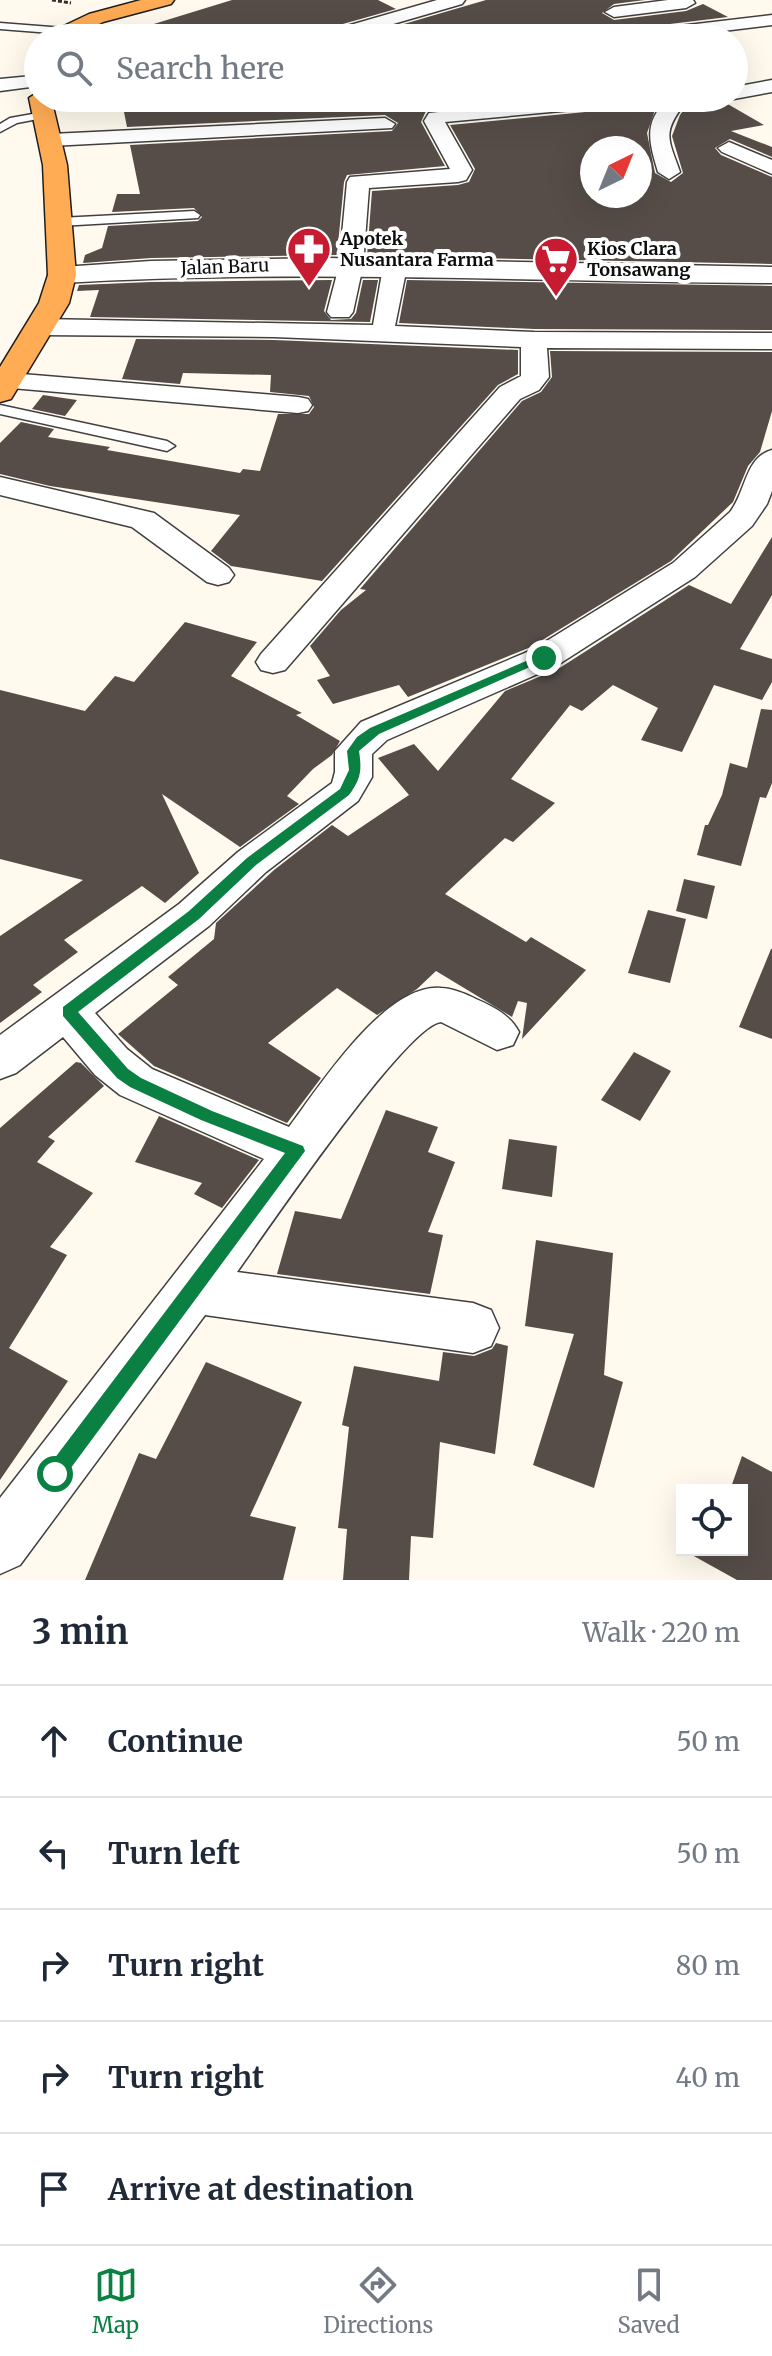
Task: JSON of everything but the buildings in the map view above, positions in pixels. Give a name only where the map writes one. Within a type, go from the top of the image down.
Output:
[{"type":"highway","points":[[88,24],[145,2]]},
{"type":"highway","points":[[5,387],[54,303],[62,275],[60,222],[42,112]]},
{"type":"street","points":[[373,24],[456,0]]},
{"type":"street","points":[[614,12],[705,0]]},
{"type":"street","points":[[730,24],[772,20]]},
{"type":"street","points":[[0,85],[24,89]]},
{"type":"street","points":[[748,90],[772,86]]},
{"type":"street","points":[[221,112],[343,126],[385,124]]},
{"type":"street","points":[[354,168],[458,175],[461,170],[434,121],[436,117],[484,112]]},
{"type":"street","points":[[667,112],[660,117],[657,126],[669,172]]},
{"type":"street","points":[[340,312],[351,266],[354,168],[343,126]]},
{"type":"street","points":[[729,148],[772,168]]},
{"type":"street","points":[[750,157],[772,152]]},
{"type":"street","name":"Jalan Baru","points":[[62,275],[261,265],[636,275],[772,275]]},
{"type":"street","points":[[384,323],[395,267]]},
{"type":"street","points":[[41,327],[274,329],[534,340],[772,341]]},
{"type":"street","points":[[273,662],[510,393],[532,382],[535,377],[534,340]]},
{"type":"street","points":[[5,387],[298,405]]},
{"type":"street","points":[[0,1060],[194,915],[252,862],[345,792],[356,770],[353,751],[361,740],[374,731],[544,658],[684,570],[741,519],[752,504],[768,461],[772,459]]},
{"type":"street","points":[[0,486],[143,520],[218,575]]},
{"type":"street","points":[[0,1545],[350,1082],[419,1007],[438,1004],[465,1013],[497,1032]]},
{"type":"street","points":[[68,1012],[117,1068],[136,1082],[297,1151]]},
{"type":"street","points":[[195,1290],[473,1328]]},
{"type":"lane","points":[[0,26],[24,30]]},
{"type":"lane","points":[[0,129],[24,108]]},
{"type":"lane","points":[[60,222],[194,215]]},
{"type":"lane","points":[[0,409],[42,422],[97,429],[167,446]]},
{"type":"place","name":"Apotek Nusantara Farma","points":[[309,288]]},
{"type":"place","name":"Kios Clara Tonsawang","points":[[556,298]]},
{"type":"route","points":[[55,1474],[297,1151],[136,1082],[122,1073],[68,1012],[194,915],[252,862],[345,792],[356,770],[353,751],[361,740],[374,731],[462,696],[544,658]]}]
